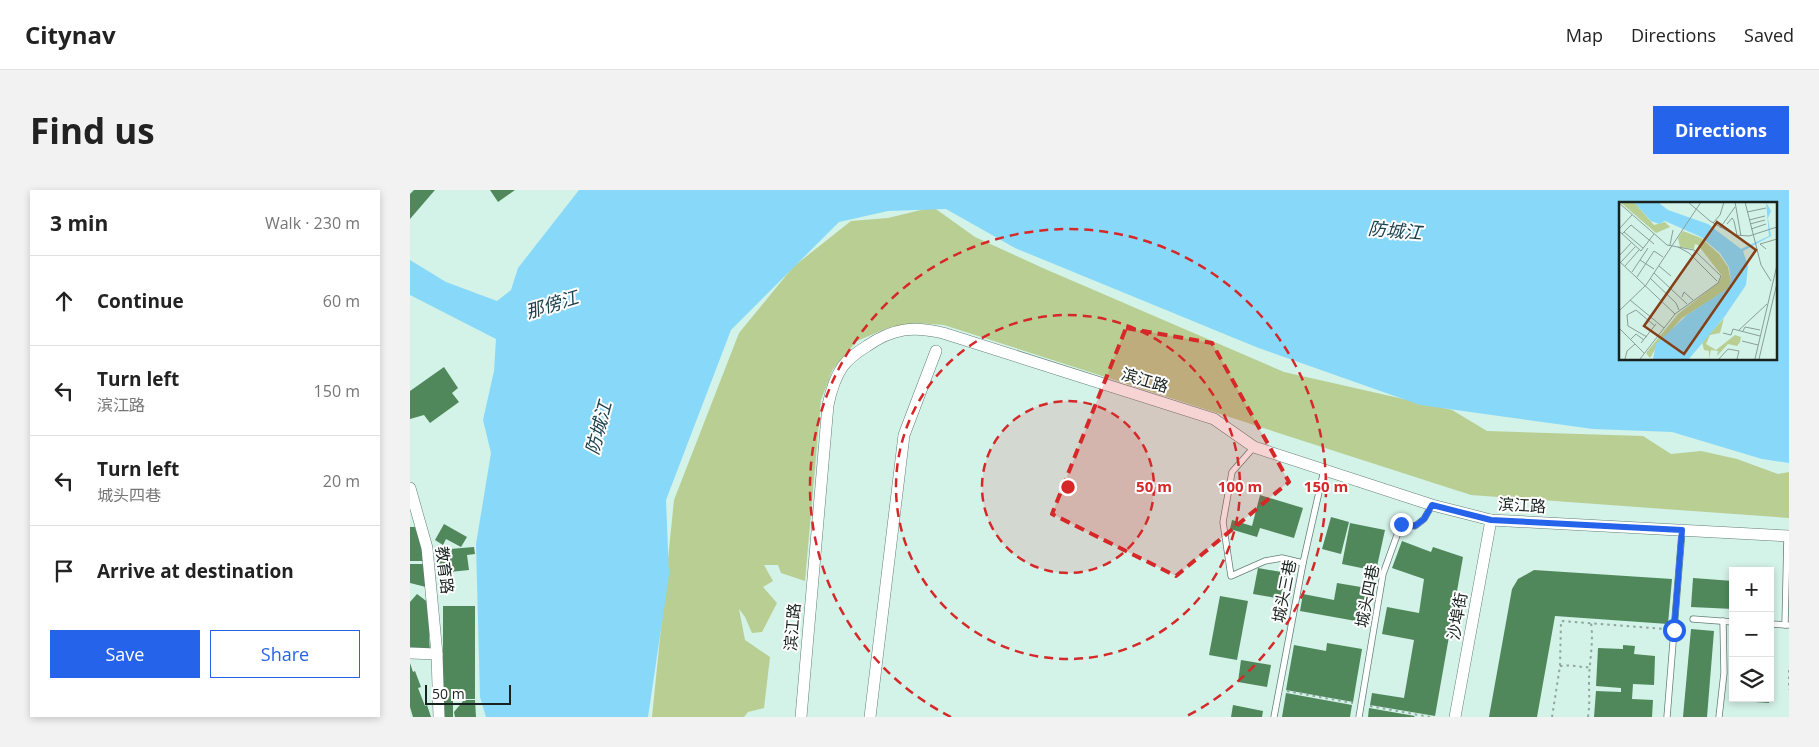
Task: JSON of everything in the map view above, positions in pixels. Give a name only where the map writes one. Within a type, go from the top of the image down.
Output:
[{"type":"street","name":"滨江路","points":[[800,717],[828,405],[833,384],[844,366],[860,350],[882,336],[899,330],[925,329],[944,333],[1214,418],[1254,447],[1432,505],[1491,520],[1788,536]]},
{"type":"street","points":[[870,717],[904,436],[936,352]]},
{"type":"street","name":"教育路","points":[[410,488],[427,548],[437,654],[439,717]]},
{"type":"street","name":"沙埠街","points":[[1454,717],[1491,520]]},
{"type":"street","points":[[410,653],[437,654]]},
{"type":"lane","points":[[1254,447],[1232,472],[1223,522],[1232,576],[1265,561],[1282,558],[1303,563]]},
{"type":"lane","name":"城头三巷","points":[[1274,717],[1303,563],[1324,470]]},
{"type":"lane","name":"城头四巷","points":[[1359,717],[1383,574],[1401,524],[1415,526],[1424,519],[1432,505]]},
{"type":"lane","points":[[1667,717],[1682,530]]},
{"type":"lane","points":[[1774,624],[1787,625],[1788,536]]},
{"type":"lane","points":[[1693,619],[1729,622]]},
{"type":"lane","points":[[1719,717],[1724,673],[1723,621]]},
{"type":"path","points":[[1552,717],[1560,666],[1561,621],[1674,630]]},
{"type":"path","points":[[1588,717],[1591,700],[1589,682],[1591,667],[1590,649],[1593,635],[1591,623]]},
{"type":"path","points":[[1560,666],[1570,664],[1584,668],[1591,667]]},
{"type":"path","points":[[1789,670],[1789,690]]},
{"type":"highlighted area","points":[[1126,328],[1212,343],[1289,482],[1176,576],[1052,514]]},
{"type":"green space","points":[[933,207],[975,237],[1284,372],[1452,410],[1487,431],[1643,436],[1671,454],[1701,451],[1737,459],[1778,474],[1789,472],[1789,518],[1471,495],[944,325],[916,323],[885,329],[857,341],[833,369],[821,400],[805,581],[781,573],[778,565],[764,565],[773,581],[763,587],[777,603],[762,632],[752,633],[739,609],[745,640],[770,657],[764,708],[748,712],[744,717],[652,717],[674,500],[739,333],[793,267],[851,221],[888,218]]},
{"type":"water","points":[[579,190],[1789,190],[1789,463],[1762,459],[1672,432],[1593,429],[1420,405],[1256,347],[1015,248],[946,209],[888,211],[839,222],[731,330],[666,500],[669,575],[648,717],[486,717],[480,697],[476,544],[491,453],[483,420],[494,371],[496,339],[410,295],[410,260],[446,282],[497,301],[511,290],[518,268]]},
{"type":"building","points":[[414,190],[435,190],[410,219],[410,194]]},
{"type":"building","points":[[490,190],[515,190],[498,202]]},
{"type":"building","points":[[444,367],[458,388],[452,393],[459,402],[430,423],[424,415],[410,419],[410,391]]},
{"type":"building","points":[[1260,495],[1303,508],[1294,538],[1260,528],[1257,537],[1230,529],[1232,520],[1252,526]]},
{"type":"building","points":[[1331,517],[1349,522],[1341,554],[1322,549]]},
{"type":"building","points":[[1350,523],[1385,530],[1376,571],[1342,564]]},
{"type":"building","points":[[444,524],[467,537],[461,547],[446,539],[443,545],[435,540]]},
{"type":"building","points":[[410,527],[415,527],[424,561],[410,561]]},
{"type":"building","points":[[1402,541],[1431,552],[1433,547],[1463,557],[1435,716],[1370,705],[1372,693],[1404,698],[1414,640],[1382,634],[1387,607],[1419,613],[1424,579],[1392,568]]},
{"type":"building","points":[[474,547],[475,554],[467,555],[469,570],[440,573],[437,550]]},
{"type":"building","points":[[410,564],[426,564],[426,587],[410,583]]},
{"type":"building","points":[[1258,568],[1287,573],[1282,599],[1253,594]]},
{"type":"building","points":[[1534,570],[1672,579],[1668,624],[1555,616],[1537,717],[1489,717],[1512,589],[1518,579]]},
{"type":"building","points":[[1693,578],[1729,581],[1729,609],[1691,607]]},
{"type":"building","points":[[1337,583],[1373,589],[1367,623],[1300,611],[1303,594],[1334,600]]},
{"type":"building","points":[[417,594],[429,603],[430,652],[410,650],[410,602]]},
{"type":"building","points":[[1220,596],[1248,601],[1237,660],[1209,655]]},
{"type":"building","points":[[443,606],[475,606],[475,699],[453,699],[453,717],[443,717]]},
{"type":"building","points":[[1691,629],[1714,631],[1707,717],[1683,717]]},
{"type":"building","points":[[1327,643],[1362,649],[1353,702],[1286,690],[1294,645],[1326,651]]},
{"type":"building","points":[[1623,645],[1635,646],[1634,654],[1655,656],[1654,685],[1633,684],[1632,699],[1653,700],[1652,717],[1594,717],[1596,691],[1621,692],[1621,688],[1596,686],[1598,648],[1623,649]]},
{"type":"building","points":[[1241,660],[1271,665],[1267,687],[1238,682]]},
{"type":"building","points":[[410,663],[413,672],[415,671],[421,687],[418,688],[431,717],[413,717],[410,707]]},
{"type":"building","points":[[1286,693],[1352,705],[1350,717],[1282,717]]},
{"type":"building","points":[[464,700],[475,700],[476,717],[455,717],[454,712]]},
{"type":"building","points":[[1233,705],[1263,711],[1262,717],[1231,717]]},
{"type":"building","points":[[1369,708],[1415,716],[1368,717]]},
{"type":"route","points":[[1401,524],[1415,526],[1424,519],[1432,505],[1491,520],[1682,530],[1674,630]]},
{"type":"water label","name":"防城江","points":[[1395,231]]},
{"type":"water label","name":"那傍江","points":[[552,305]]},
{"type":"water label","name":"防城江","points":[[599,428]]}]
